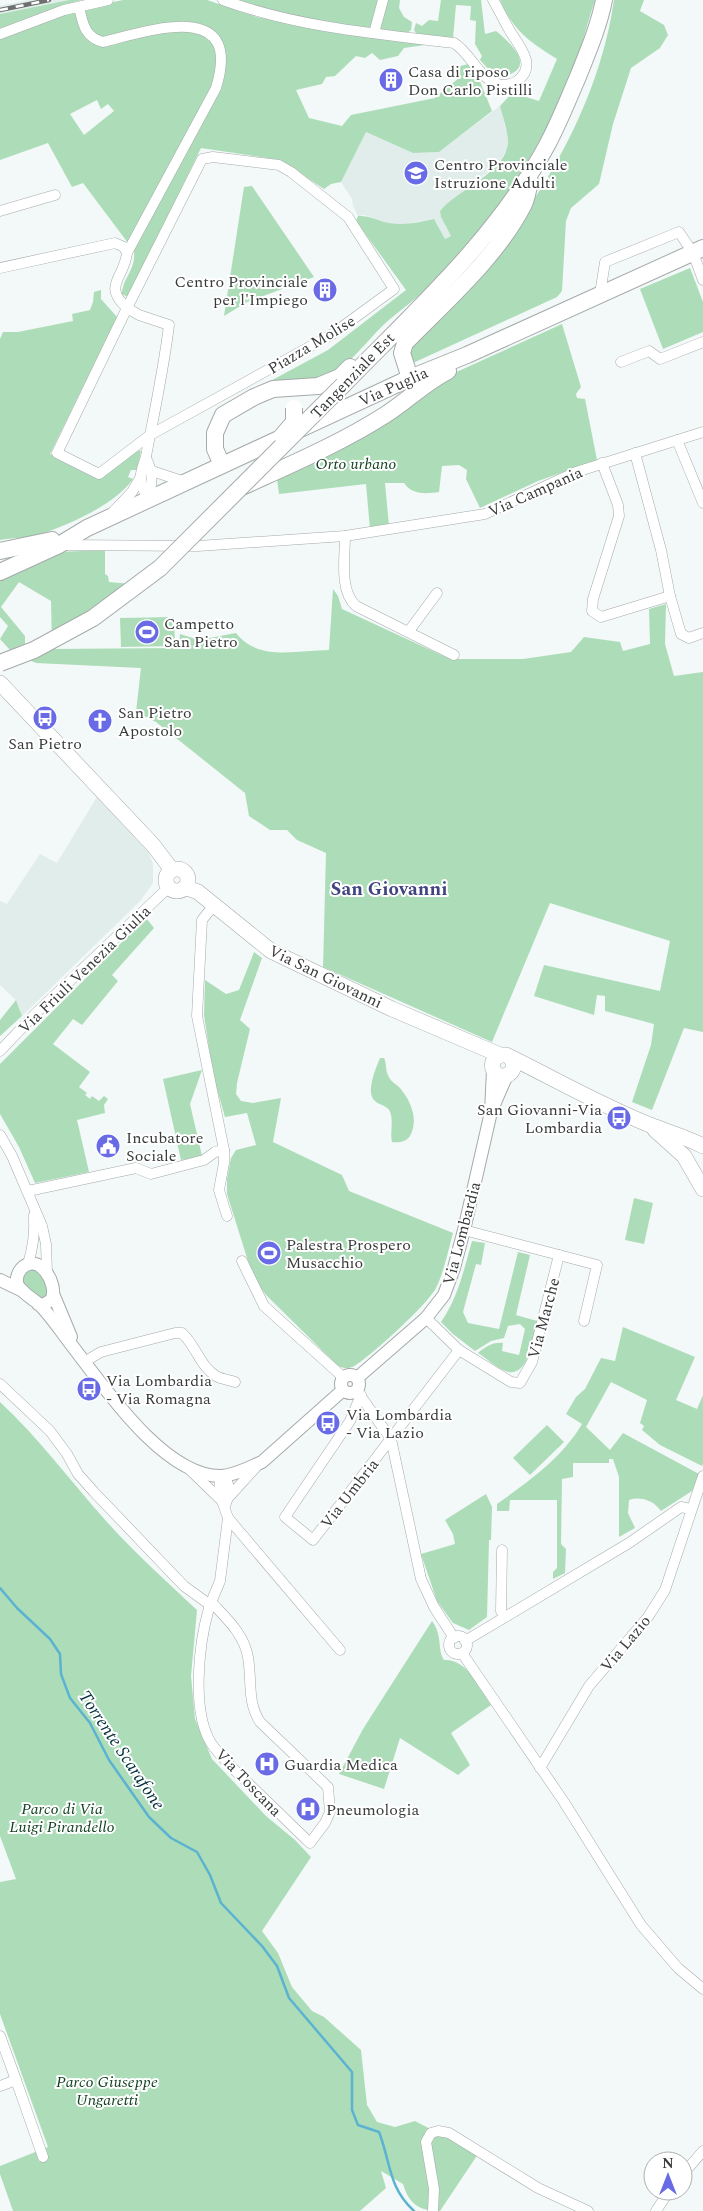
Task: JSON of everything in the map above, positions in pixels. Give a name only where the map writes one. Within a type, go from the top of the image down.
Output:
[{"type":"main road","name":"Tangenziale Est","points":[[0,663],[34,650],[93,618],[160,568],[244,486],[459,266],[498,220],[533,168],[560,120],[582,66],[604,0]]},
{"type":"main road","points":[[410,378],[402,353],[405,343],[469,278],[498,243],[524,203],[533,168]]},
{"type":"main road","name":"Via Puglia","points":[[0,572],[59,545],[87,528],[410,378],[468,355],[698,250]]},
{"type":"main road","points":[[222,465],[215,449],[215,433],[223,415],[254,397],[273,389],[318,386],[340,377],[379,339],[412,314]]},
{"type":"main road","points":[[244,486],[356,432],[386,415],[434,378],[458,366],[468,355]]},
{"type":"main road","points":[[244,486],[263,458],[294,422],[294,408],[288,400],[282,397],[254,397]]},
{"type":"main road","points":[[0,550],[39,544],[87,528]]},
{"type":"main road","points":[[0,683],[153,845],[172,870]]},
{"type":"main road","points":[[172,870],[181,870],[187,875],[185,887],[177,890],[169,887],[167,876],[172,870]]},
{"type":"main road","name":"Via San Giovanni","points":[[185,887],[198,892],[271,951],[392,1009],[452,1035],[502,1067],[558,1082],[650,1125],[696,1143],[688,1163]]},
{"type":"main road","name":"Via San Giovanni","points":[[650,1125],[684,1156],[703,1189]]},
{"type":"street","points":[[0,34],[64,10],[108,0]]},
{"type":"street","points":[[223,0],[257,12],[323,26],[454,43],[462,48],[494,83],[504,85],[516,82],[523,76],[527,60],[523,49],[510,31],[493,0]]},
{"type":"street","points":[[374,33],[383,0]]},
{"type":"street","points":[[79,6],[84,27],[89,36],[96,40],[103,42],[182,23],[199,24],[210,31],[219,42],[222,55],[221,70],[216,88],[128,252],[126,266],[114,287],[115,295],[127,308],[139,315],[169,325],[163,373],[141,474],[132,492],[107,519]]},
{"type":"street","name":"Piazza Molise","points":[[213,157],[279,165],[291,172],[348,217],[394,289],[331,335],[150,435],[99,474],[57,453],[127,308],[202,159],[213,157]]},
{"type":"street","points":[[0,211],[54,195]]},
{"type":"street","points":[[600,294],[605,262],[679,232],[698,250],[703,280]]},
{"type":"street","points":[[0,268],[115,243],[124,247],[128,252]]},
{"type":"street","points":[[621,362],[649,351],[660,359],[703,342]]},
{"type":"street","name":"Via Campania","points":[[59,545],[213,545],[345,536],[485,514],[576,472],[703,432]]},
{"type":"street","points":[[677,440],[703,502]]},
{"type":"street","points":[[635,453],[681,634],[689,638],[703,633]]},
{"type":"street","points":[[146,458],[152,471],[153,481],[148,500]]},
{"type":"street","points":[[602,463],[618,505],[619,516],[593,599],[592,611],[602,617],[670,596]]},
{"type":"street","points":[[152,471],[185,482]]},
{"type":"street","points":[[141,474],[142,486],[148,500]]},
{"type":"street","points":[[87,528],[92,538],[102,545]]},
{"type":"street","points":[[345,536],[346,590],[349,600],[356,606],[454,655]]},
{"type":"street","points":[[408,631],[437,594]]},
{"type":"street","name":"Via Friuli Venezia Giulia","points":[[0,1051],[34,1015],[169,887]]},
{"type":"street","points":[[214,905],[202,920],[197,1016],[224,1150],[224,1163],[219,1190],[227,1216]]},
{"type":"street","name":"Via Lombardia","points":[[225,1502],[262,1462],[352,1386],[426,1318],[444,1295],[454,1268],[464,1230],[502,1067]]},
{"type":"street","points":[[0,1134],[28,1191],[42,1226],[46,1244],[47,1273],[54,1296],[81,1357]]},
{"type":"street","points":[[28,1191],[136,1168],[151,1174],[204,1160],[215,1152],[224,1150]]},
{"type":"street","points":[[33,1206],[35,1226],[32,1250],[17,1283],[38,1304],[81,1357],[119,1409],[158,1446],[189,1469],[225,1502]]},
{"type":"street","name":"Via Marche","points":[[464,1230],[597,1265],[584,1321]]},
{"type":"street","name":"Via Marche","points":[[426,1318],[459,1350],[511,1382],[520,1383],[532,1362],[559,1255]]},
{"type":"street","points":[[242,1261],[264,1306],[352,1386],[391,1439],[421,1579],[434,1607],[454,1638]]},
{"type":"street","points":[[0,1272],[38,1265],[47,1273]]},
{"type":"street","points":[[0,1280],[23,1291]]},
{"type":"street","points":[[38,1304],[47,1304],[54,1296]]},
{"type":"street","points":[[81,1357],[175,1333],[182,1333],[193,1343],[205,1367],[217,1377],[235,1382]]},
{"type":"street","name":"Via Umbria","points":[[352,1386],[350,1421],[285,1517],[313,1540],[459,1350]]},
{"type":"street","name":"Via Toscana","points":[[0,1384],[50,1432],[67,1454],[78,1474],[100,1499],[184,1586],[210,1604],[239,1633],[248,1657],[252,1705],[260,1722],[328,1787],[330,1812],[325,1823],[310,1843],[227,1762],[211,1742],[206,1730],[201,1708],[200,1678],[204,1632],[210,1604],[220,1581],[228,1518],[219,1486],[223,1476]]},
{"type":"street","name":"Via Lombardia","points":[[223,1476],[262,1462]]},
{"type":"street","points":[[189,1469],[223,1476]]},
{"type":"street","name":"Via Lazio","points":[[540,1768],[589,1686],[648,1617],[665,1590],[703,1476]]},
{"type":"street","points":[[465,1641],[629,1543],[682,1507],[691,1509]]},
{"type":"street","name":"Via Toscana","points":[[228,1518],[340,1650]]},
{"type":"street","points":[[502,1550],[501,1611],[504,1617]]},
{"type":"street","points":[[462,1637],[465,1641],[466,1646],[462,1653],[447,1652],[449,1644],[454,1638],[462,1637]]},
{"type":"street","points":[[462,1653],[570,1811],[641,1925],[678,1968],[703,1989]]},
{"type":"street","points":[[0,2036],[43,2157]]},
{"type":"street","points":[[0,2086],[16,2080]]},
{"type":"street","points":[[433,2211],[434,2190],[426,2142],[431,2133],[438,2131],[449,2133],[538,2188],[588,2211]]},
{"type":"street","points":[[693,2162],[703,2151]]},
{"type":"shaded area","points":[[28,0],[69,0],[0,14],[0,6]]},
{"type":"shaded area","name":"Centro Provinciale Istruzione Adulti","points":[[500,106],[507,134],[507,149],[498,164],[440,210],[441,217],[451,236],[445,239],[434,219],[405,224],[391,224],[364,215],[358,216],[352,199],[341,182],[366,132],[413,153],[439,152]]},
{"type":"shaded area","points":[[97,797],[148,852],[153,864],[153,883],[140,901],[22,1016],[16,1000],[0,985],[0,901],[7,904],[40,854],[57,863]]},
{"type":"green space","points":[[69,0],[82,0],[74,2],[71,11],[123,0],[207,0],[257,17],[324,30],[432,44],[404,48],[398,56],[380,60],[372,53],[365,58],[356,56],[335,76],[326,77],[322,84],[296,90],[309,118],[342,126],[351,115],[435,98],[460,77],[460,66],[469,64],[477,74],[492,111],[439,152],[413,153],[366,132],[341,182],[331,184],[324,189],[280,160],[201,148],[128,297],[122,294],[124,284],[133,264],[134,251],[83,183],[72,187],[48,143],[0,160],[0,14]],"holes":[[[97,100],[101,109],[108,104],[114,111],[84,135],[70,114]]]},
{"type":"green space","points":[[233,0],[400,0],[399,8],[404,17],[412,22],[411,30],[406,34],[314,20]]},
{"type":"green space","points":[[441,0],[481,0],[485,34],[496,31],[515,49],[519,56],[520,63],[518,69],[512,74],[500,77],[491,72],[480,60],[482,56],[475,44],[476,21],[470,20],[471,6],[456,5],[453,38],[417,35],[414,30],[416,23],[422,26],[429,20],[438,21]]},
{"type":"green space","points":[[500,0],[595,0],[568,83],[547,128],[522,171],[479,234],[455,262],[428,288],[390,319],[342,367],[318,382],[263,385],[328,350],[406,290],[356,221],[358,216],[400,224],[434,219],[445,239],[451,236],[441,217],[440,211],[456,196],[496,166],[507,148],[507,132],[500,106],[513,92],[524,84],[526,97],[539,101],[557,59],[516,28]]},
{"type":"green space","points":[[614,0],[644,0],[640,11],[664,25],[668,35],[660,48],[631,68],[613,124],[599,184],[571,208],[566,221],[562,291],[557,297],[413,363],[408,353],[413,343],[514,228],[549,176],[578,120],[590,91],[608,31]]},
{"type":"green space","points":[[252,186],[314,277],[247,302],[224,316],[244,187]]},
{"type":"green space","points":[[690,268],[703,302],[703,332],[663,349],[640,289]]},
{"type":"green space","points":[[101,290],[101,299],[117,317],[50,454],[100,479],[137,450],[141,451],[137,470],[131,470],[128,477],[133,479],[125,488],[115,497],[90,513],[38,535],[0,540],[0,339],[3,332],[18,332],[73,321],[72,314],[90,310],[94,292]]},
{"type":"green space","name":"Orto urbano","points":[[562,324],[581,387],[576,394],[577,398],[585,399],[597,460],[538,481],[480,508],[466,479],[467,470],[459,465],[442,466],[439,492],[420,493],[411,490],[404,483],[385,483],[389,526],[370,529],[366,484],[279,494],[277,479],[441,379]]},
{"type":"green space","points":[[105,550],[105,574],[108,576],[109,582],[131,584],[52,645],[51,601],[19,582],[1,607],[25,636],[25,644],[10,650],[0,639],[8,626],[0,617],[0,578],[57,552]]},
{"type":"green space","points":[[333,589],[338,596],[342,609],[450,659],[523,659],[571,652],[584,637],[620,642],[623,651],[650,644],[649,609],[666,604],[665,644],[674,676],[703,672],[703,1032],[684,1028],[652,1110],[632,1102],[651,1045],[654,1024],[605,1011],[605,996],[597,995],[594,1015],[534,996],[544,965],[660,991],[670,941],[550,903],[492,1042],[323,967],[326,853],[297,840],[287,830],[270,830],[249,816],[245,793],[156,722],[136,712],[141,668],[36,663],[27,659],[50,649],[179,648],[180,634],[199,640],[236,633],[245,642],[267,651],[329,650]]},
{"type":"green space","name":"Campetto San Pietro","points":[[174,617],[175,646],[121,647],[120,618]]},
{"type":"green space","points":[[146,918],[154,928],[112,975],[118,981],[82,1025],[73,1019],[53,1044],[90,1072],[79,1087],[87,1093],[85,1095],[90,1099],[92,1096],[99,1101],[104,1096],[108,1099],[104,1105],[105,1113],[77,1120],[89,1172],[35,1183],[19,1147],[0,1114],[0,1064]]},
{"type":"green space","points":[[254,952],[262,958],[240,1020],[250,1029],[236,1094],[241,1101],[253,1103],[281,1098],[273,1142],[342,1175],[349,1191],[453,1233],[446,1261],[431,1296],[386,1340],[350,1368],[338,1366],[266,1295],[253,1277],[227,1194],[227,1179],[231,1158],[236,1150],[256,1145],[247,1113],[225,1117],[213,1075],[204,1015],[205,980],[226,994],[239,990]]},
{"type":"green space","points":[[16,1000],[22,1016],[0,1036],[0,1020]]},
{"type":"green space","points":[[380,1058],[384,1058],[390,1079],[404,1093],[414,1117],[413,1130],[410,1136],[402,1142],[392,1142],[392,1118],[389,1109],[376,1102],[372,1096],[372,1079]]},
{"type":"green space","points":[[202,1070],[190,1104],[202,1156],[181,1160],[163,1079]]},
{"type":"green space","points":[[634,1198],[653,1203],[644,1244],[625,1240]]},
{"type":"green space","points":[[472,1241],[485,1243],[481,1265],[476,1264],[463,1312],[468,1323],[499,1329],[518,1252],[530,1255],[516,1315],[537,1321],[525,1363],[520,1369],[513,1372],[501,1369],[478,1353],[492,1344],[503,1343],[502,1351],[519,1355],[525,1329],[520,1324],[508,1326],[504,1338],[491,1341],[475,1351],[441,1322],[456,1293]]},
{"type":"green space","points":[[33,1269],[43,1276],[49,1294],[42,1300],[22,1283],[25,1274]]},
{"type":"green space","points":[[623,1327],[695,1357],[676,1400],[697,1409],[703,1395],[703,1464],[702,1466],[660,1445],[642,1430],[644,1426],[640,1423],[647,1400],[611,1382],[586,1427],[610,1450],[623,1433],[699,1474],[692,1491],[661,1511],[655,1504],[647,1500],[629,1500],[628,1513],[635,1528],[619,1537],[619,1477],[613,1459],[609,1459],[609,1463],[573,1463],[573,1477],[562,1479],[561,1544],[566,1549],[565,1573],[553,1579],[553,1572],[557,1568],[557,1500],[510,1500],[509,1511],[497,1511],[497,1504],[544,1468],[565,1448],[574,1436],[582,1424],[566,1414],[576,1397],[585,1389],[601,1358],[615,1361]]},
{"type":"green space","points":[[0,1402],[15,1416],[118,1533],[197,1610],[191,1676],[195,1719],[212,1759],[266,1816],[295,1840],[311,1857],[262,1931],[278,1953],[292,1987],[312,2011],[324,2017],[361,2050],[367,2105],[377,2122],[395,2127],[415,2121],[478,2154],[440,2211],[426,2210],[416,2205],[408,2197],[403,2184],[381,2171],[386,2188],[360,2211],[13,2211],[0,2174],[0,2166],[48,2147],[0,2014],[0,1882],[16,1879],[0,1836]]},
{"type":"green space","points":[[547,1425],[564,1442],[530,1475],[513,1458]]},
{"type":"green space","points":[[486,1494],[492,1507],[487,1617],[469,1630],[453,1623],[437,1601],[421,1554],[455,1544],[453,1534],[445,1520]]},
{"type":"green space","points":[[432,1621],[438,1632],[444,1660],[460,1664],[466,1669],[491,1705],[451,1733],[470,1765],[458,1775],[400,1738],[384,1789],[339,1774],[363,1729]]},
{"type":"waterway","name":"Torrente Scarafone","points":[[0,1588],[17,1608],[50,1639],[60,1654],[61,1674],[70,1698],[90,1723],[109,1760],[149,1817],[171,1838],[197,1852],[210,1875],[221,1903],[262,1946],[277,1966],[289,1998],[352,2072],[352,2110],[358,2125],[379,2132],[395,2184],[399,2193],[414,2211]]},
{"type":"railway","points":[[0,10],[49,0]]},
{"type":"place","name":"Casa di riposo Don Carlo Pistilli","points":[[391,80]]},
{"type":"place","name":"Centro Provinciale Istruzione Adulti","points":[[416,173]]},
{"type":"place","name":"Centro Provinciale per l'Impiego","points":[[325,290]]},
{"type":"place","name":"Campetto San Pietro","points":[[147,632]]},
{"type":"place","name":"San Pietro","points":[[45,718]]},
{"type":"place","name":"San Pietro Apostolo","points":[[100,721]]},
{"type":"place","name":"San Giovanni-Via Lombardia","points":[[619,1118]]},
{"type":"place","name":"Incubatore Sociale","points":[[108,1146]]},
{"type":"place","name":"Palestra Prospero Musacchio","points":[[269,1253]]},
{"type":"place","name":"Via Lombardia - Via Romagna","points":[[89,1389]]},
{"type":"place","name":"Via Lombardia - Via Lazio","points":[[328,1423]]},
{"type":"place","name":"Guardia Medica","points":[[267,1764]]},
{"type":"place","name":"Pneumologia","points":[[308,1809]]},
{"type":"district","name":"San Giovanni","points":[[389,888]]},
{"type":"park label","name":"Parco di Via Luigi Pirandello","points":[[62,1817]]},
{"type":"park label","name":"Parco Giuseppe Ungaretti","points":[[107,2090]]}]
